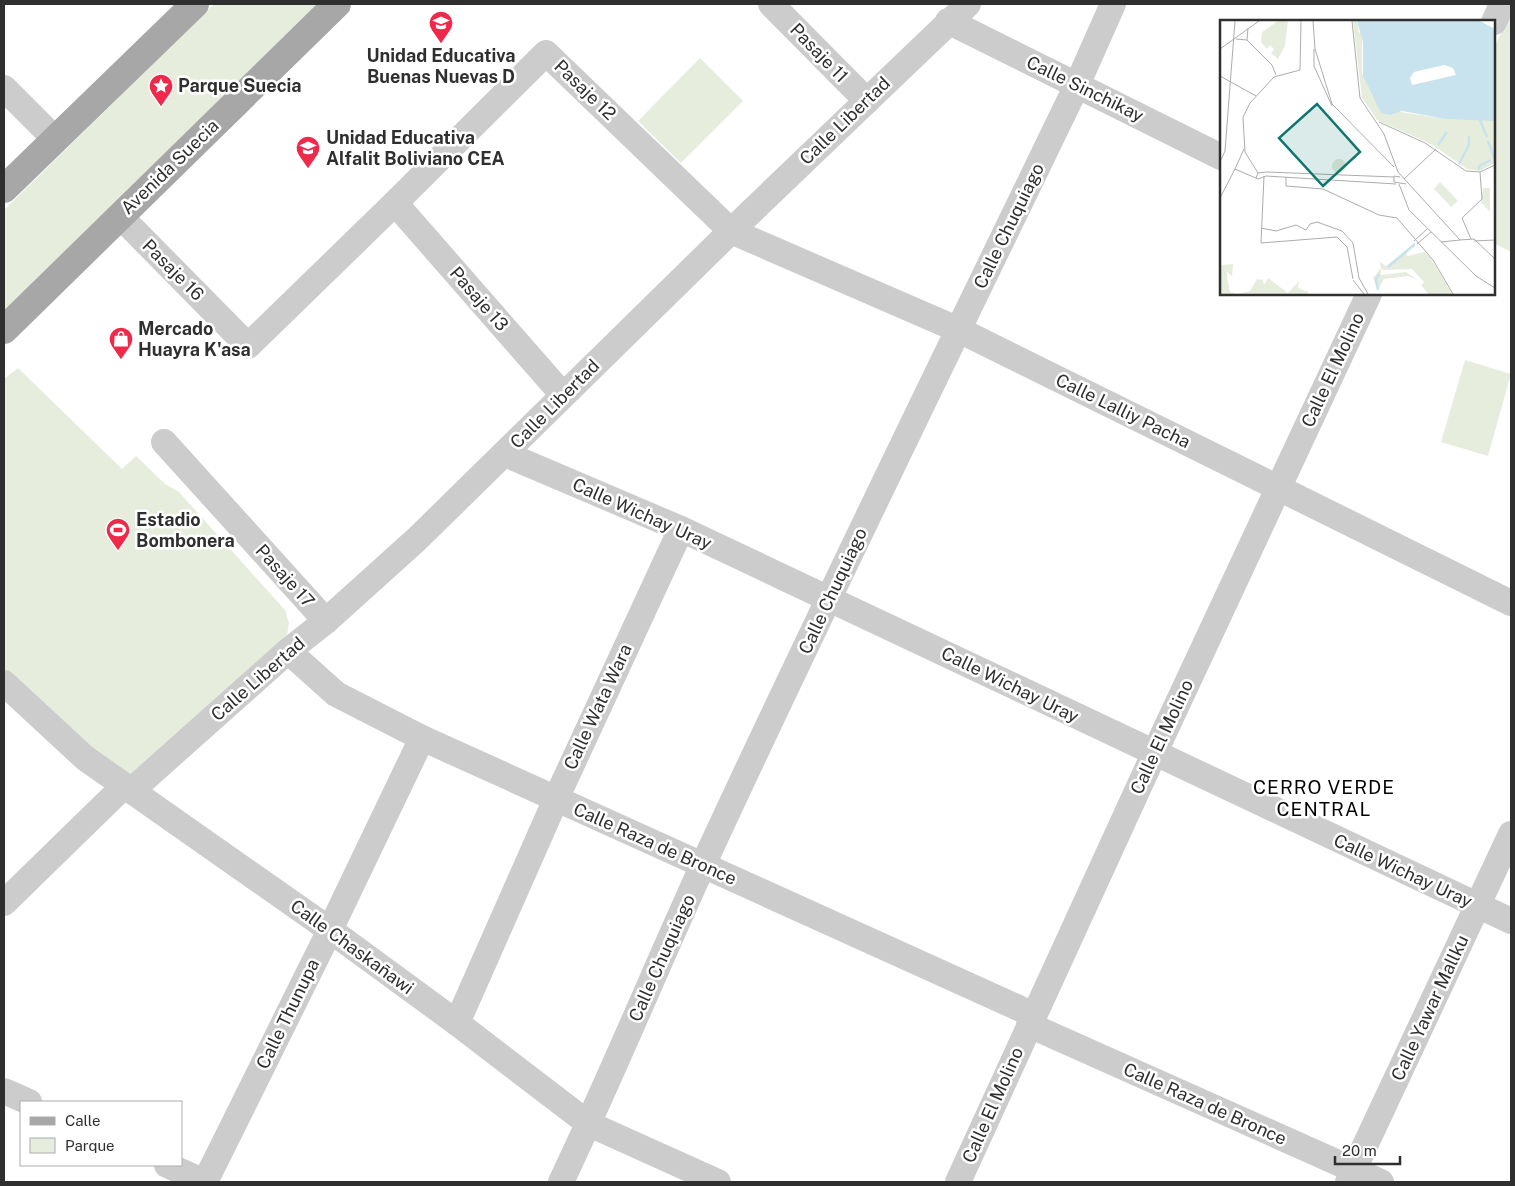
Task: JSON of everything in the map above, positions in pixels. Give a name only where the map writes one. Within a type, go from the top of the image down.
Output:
[{"type":"main road","points":[[4,189],[195,4]]},
{"type":"main road","name":"Avenida Suecia","points":[[4,330],[337,4]]},
{"type":"street","name":"Pasaje 11","points":[[771,4],[867,101]]},
{"type":"street","name":"Calle Libertad","points":[[4,903],[128,789],[288,651],[326,621],[417,539],[730,231],[968,4]]},
{"type":"street","name":"Calle Chuquiago","points":[[562,1182],[703,866],[1077,85],[1113,4]]},
{"type":"street","points":[[1495,20],[1502,4]]},
{"type":"street","name":"Calle Sinchikay","points":[[948,22],[1220,156]]},
{"type":"street","name":"Pasaje 12","points":[[248,346],[546,53],[730,231]]},
{"type":"street","points":[[4,88],[55,139]]},
{"type":"street","name":"Pasaje 13","points":[[395,203],[563,395]]},
{"type":"street","name":"Pasaje 16","points":[[120,216],[248,346]]},
{"type":"street","name":"Calle Lalliy Pacha","points":[[730,231],[959,330],[1511,602]]},
{"type":"street","name":"Calle El Molino","points":[[958,1182],[1154,754],[1369,295]]},
{"type":"street","name":"Pasaje 17","points":[[164,442],[326,621]]},
{"type":"street","name":"Calle Wichay Uray","points":[[505,454],[681,529],[830,598],[1154,754],[1511,921]]},
{"type":"street","name":"Calle Wata Wara","points":[[457,1024],[556,799],[681,529]]},
{"type":"street","name":"Calle Raza de Bronce","points":[[288,651],[336,694],[422,738],[703,866],[1031,1020],[1351,1176],[1381,1182]]},
{"type":"street","name":"Calle Chaskañawi","points":[[4,683],[85,758],[330,930],[589,1124],[718,1182]]},
{"type":"street","name":"Calle Thunupa","points":[[205,1182],[330,930],[422,738]]},
{"type":"street","name":"Calle Yawar Mallku","points":[[1351,1176],[1511,834]]},
{"type":"street","points":[[4,1091],[27,1101]]},
{"type":"street","points":[[169,1166],[205,1182]]},
{"type":"green space","name":"Parque Suecia","points":[[214,4],[318,4],[4,311],[4,210]]},
{"type":"green space","points":[[1511,11],[1511,252],[1495,244],[1495,46]]},
{"type":"green space","points":[[700,58],[743,101],[681,163],[638,121]]},
{"type":"green space","points":[[1465,360],[1511,374],[1488,456],[1441,442]]},
{"type":"green space","name":"Estadio Bombonera","points":[[18,368],[122,469],[136,456],[165,484],[179,492],[285,610],[289,623],[287,635],[130,777],[83,748],[4,670],[4,379]]},
{"type":"place","name":"Unidad Educativa Buenas Nuevas D","points":[[441,44]]},
{"type":"place","name":"Parque Suecia","points":[[161,107]]},
{"type":"place","name":"Unidad Educativa Alfalit Boliviano CEA","points":[[308,169]]},
{"type":"place","name":"Mercado Huayra K'asa","points":[[121,360]]},
{"type":"place","name":"Estadio Bombonera","points":[[118,551]]},
{"type":"district","name":"CERRO VERDE CENTRAL","points":[[1324,798]]}]
